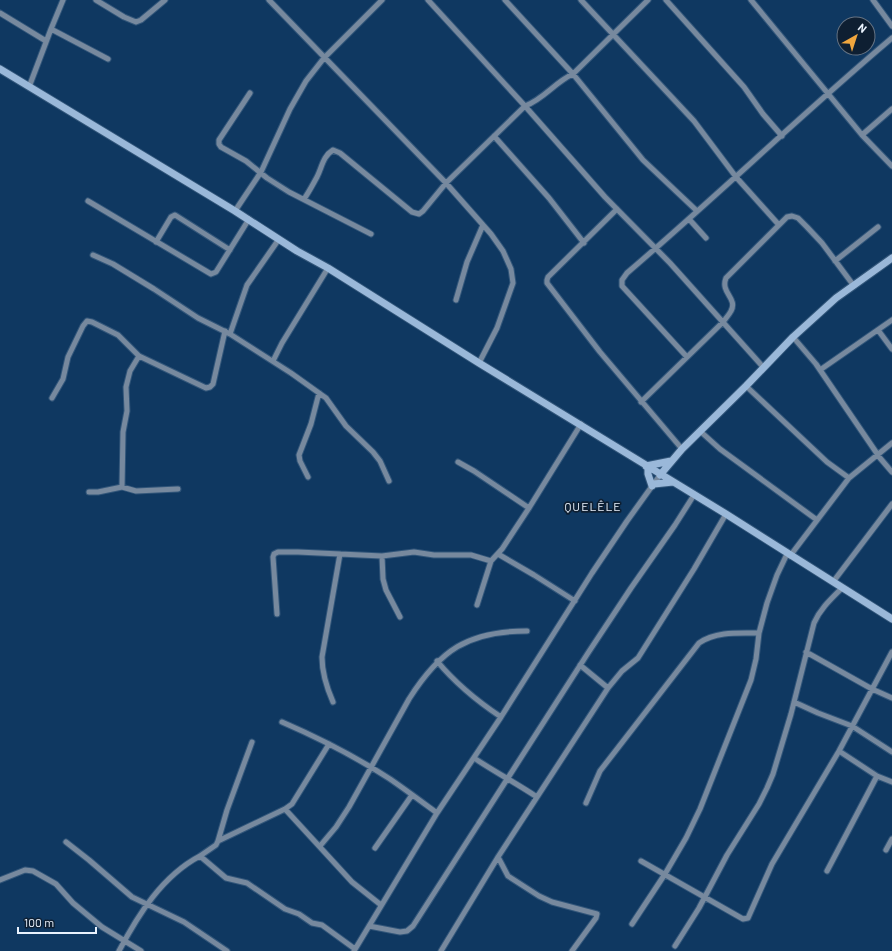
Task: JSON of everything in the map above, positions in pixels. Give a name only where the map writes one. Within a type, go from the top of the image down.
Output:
[{"type":"main road","points":[[0,69],[328,268],[479,363],[581,424],[660,475],[694,494],[892,619]]},
{"type":"main road","points":[[660,475],[682,449],[764,368],[793,337],[836,298],[892,258]]},
{"type":"main road","points":[[647,466],[670,463]]},
{"type":"main road","points":[[670,463],[672,482]]},
{"type":"main road","points":[[647,466],[649,478],[653,485],[672,482]]},
{"type":"street","points":[[29,87],[50,29],[63,0]]},
{"type":"street","points":[[99,1],[124,17],[136,22],[141,20],[165,0]]},
{"type":"street","points":[[269,0],[446,184],[497,242],[507,259],[513,279],[511,289],[498,328],[479,363]]},
{"type":"street","points":[[235,211],[261,172],[298,94],[324,58],[382,0]]},
{"type":"street","points":[[428,0],[617,209],[655,248],[764,368]]},
{"type":"street","points":[[505,0],[573,74],[643,160],[698,211]]},
{"type":"street","points":[[581,0],[694,121],[736,177],[779,225]]},
{"type":"street","points":[[304,199],[316,178],[324,159],[329,152],[333,150],[340,153],[398,201],[416,214],[419,214],[446,184],[525,106],[536,102],[563,78],[573,74],[648,0]]},
{"type":"street","points":[[666,0],[744,87],[763,114],[782,136]]},
{"type":"street","points":[[751,0],[862,135],[892,166]]},
{"type":"street","points":[[873,0],[892,26]]},
{"type":"street","points":[[0,13],[46,40]]},
{"type":"street","points":[[50,29],[108,59]]},
{"type":"street","points":[[687,357],[622,286],[622,280],[627,273],[782,136],[827,93],[892,38]]},
{"type":"street","points":[[250,92],[219,140],[221,148],[246,161],[276,184],[371,234]]},
{"type":"street","points":[[862,135],[892,109]]},
{"type":"street","points":[[494,136],[549,198],[584,242]]},
{"type":"street","points":[[88,201],[211,274],[216,272],[249,220]]},
{"type":"street","points":[[617,209],[548,277],[547,283],[600,352],[682,449]]},
{"type":"street","points":[[156,242],[171,217],[175,215],[230,250]]},
{"type":"street","points":[[641,402],[723,322],[732,310],[733,305],[725,289],[724,283],[726,278],[787,217],[792,216],[798,218],[822,243],[854,286]]},
{"type":"street","points":[[689,218],[706,238]]},
{"type":"street","points":[[456,300],[467,262],[483,225]]},
{"type":"street","points":[[835,261],[878,227]]},
{"type":"street","points":[[52,398],[63,379],[68,357],[82,326],[87,322],[92,322],[118,336],[139,356],[206,388],[210,387],[213,384],[227,333],[247,285],[279,239]]},
{"type":"street","points":[[93,255],[121,269],[198,318],[227,333],[273,361],[319,393],[331,404],[346,426],[373,452],[380,461],[389,481]]},
{"type":"street","points":[[273,361],[328,268]]},
{"type":"street","points":[[820,370],[892,320]]},
{"type":"street","points":[[878,330],[892,349]]},
{"type":"street","points":[[793,337],[820,370],[877,454],[892,472]]},
{"type":"street","points":[[122,487],[123,432],[127,411],[126,387],[130,371],[139,356]]},
{"type":"street","points":[[746,386],[827,462],[849,478]]},
{"type":"street","points":[[308,477],[300,461],[299,455],[311,424],[319,393]]},
{"type":"street","points":[[477,605],[492,561],[529,508],[581,424]]},
{"type":"street","points":[[700,431],[732,457],[817,520]]},
{"type":"street","points":[[632,924],[665,874],[686,838],[700,809],[751,680],[756,659],[759,633],[773,585],[789,555],[849,478],[892,443]]},
{"type":"street","points":[[458,462],[529,508]]},
{"type":"street","points":[[200,856],[226,878],[247,883],[285,909],[299,914],[312,923],[322,925],[355,950],[437,813],[474,758],[592,573],[627,520],[660,475]]},
{"type":"street","points":[[89,492],[98,492],[122,487],[136,491],[178,489]]},
{"type":"street","points":[[369,926],[400,932],[407,931],[413,926],[580,665],[675,525],[694,494]]},
{"type":"street","points":[[833,582],[892,504]]},
{"type":"street","points":[[441,951],[498,857],[608,688],[622,671],[638,658],[694,569],[726,514]]},
{"type":"street","points":[[277,614],[274,557],[276,553],[298,552],[382,556],[414,552],[434,555],[463,554],[492,561]]},
{"type":"street","points":[[333,702],[325,684],[322,668],[322,657],[340,554]]},
{"type":"street","points":[[498,554],[575,601]]},
{"type":"street","points":[[382,556],[383,578],[386,590],[400,617]]},
{"type":"street","points":[[675,946],[767,788],[773,774],[817,617],[824,606],[842,588]]},
{"type":"street","points":[[320,846],[349,807],[409,699],[420,682],[437,661],[465,642],[477,638],[494,633],[527,631]]},
{"type":"street","points":[[586,803],[600,771],[699,643],[720,634],[759,633]]},
{"type":"street","points":[[806,652],[892,698]]},
{"type":"street","points":[[641,861],[743,919],[748,918],[772,864],[839,751],[892,652]]},
{"type":"street","points":[[437,661],[473,698],[500,717]]},
{"type":"street","points":[[580,665],[608,688]]},
{"type":"street","points":[[794,702],[809,710],[852,726],[892,752]]},
{"type":"street","points":[[282,722],[329,744],[371,767],[412,794],[437,813]]},
{"type":"street","points":[[119,951],[146,904],[183,866],[216,845],[252,742]]},
{"type":"street","points":[[218,841],[285,809],[297,797],[329,744]]},
{"type":"street","points":[[839,751],[877,776],[892,782]]},
{"type":"street","points":[[474,758],[537,797]]},
{"type":"street","points":[[827,871],[877,776]]},
{"type":"street","points":[[375,848],[412,794]]},
{"type":"street","points":[[285,809],[352,882],[381,905]]},
{"type":"street","points":[[886,850],[892,840]]},
{"type":"street","points":[[66,842],[124,891],[146,904],[184,922],[227,951]]},
{"type":"street","points":[[498,857],[508,876],[539,896],[552,902],[597,914],[596,918],[572,951]]},
{"type":"street","points":[[0,880],[25,870],[33,871],[56,884],[84,913],[102,927],[141,951]]},
{"type":"district","name":"QUELÊLE","points":[[593,507]]}]
